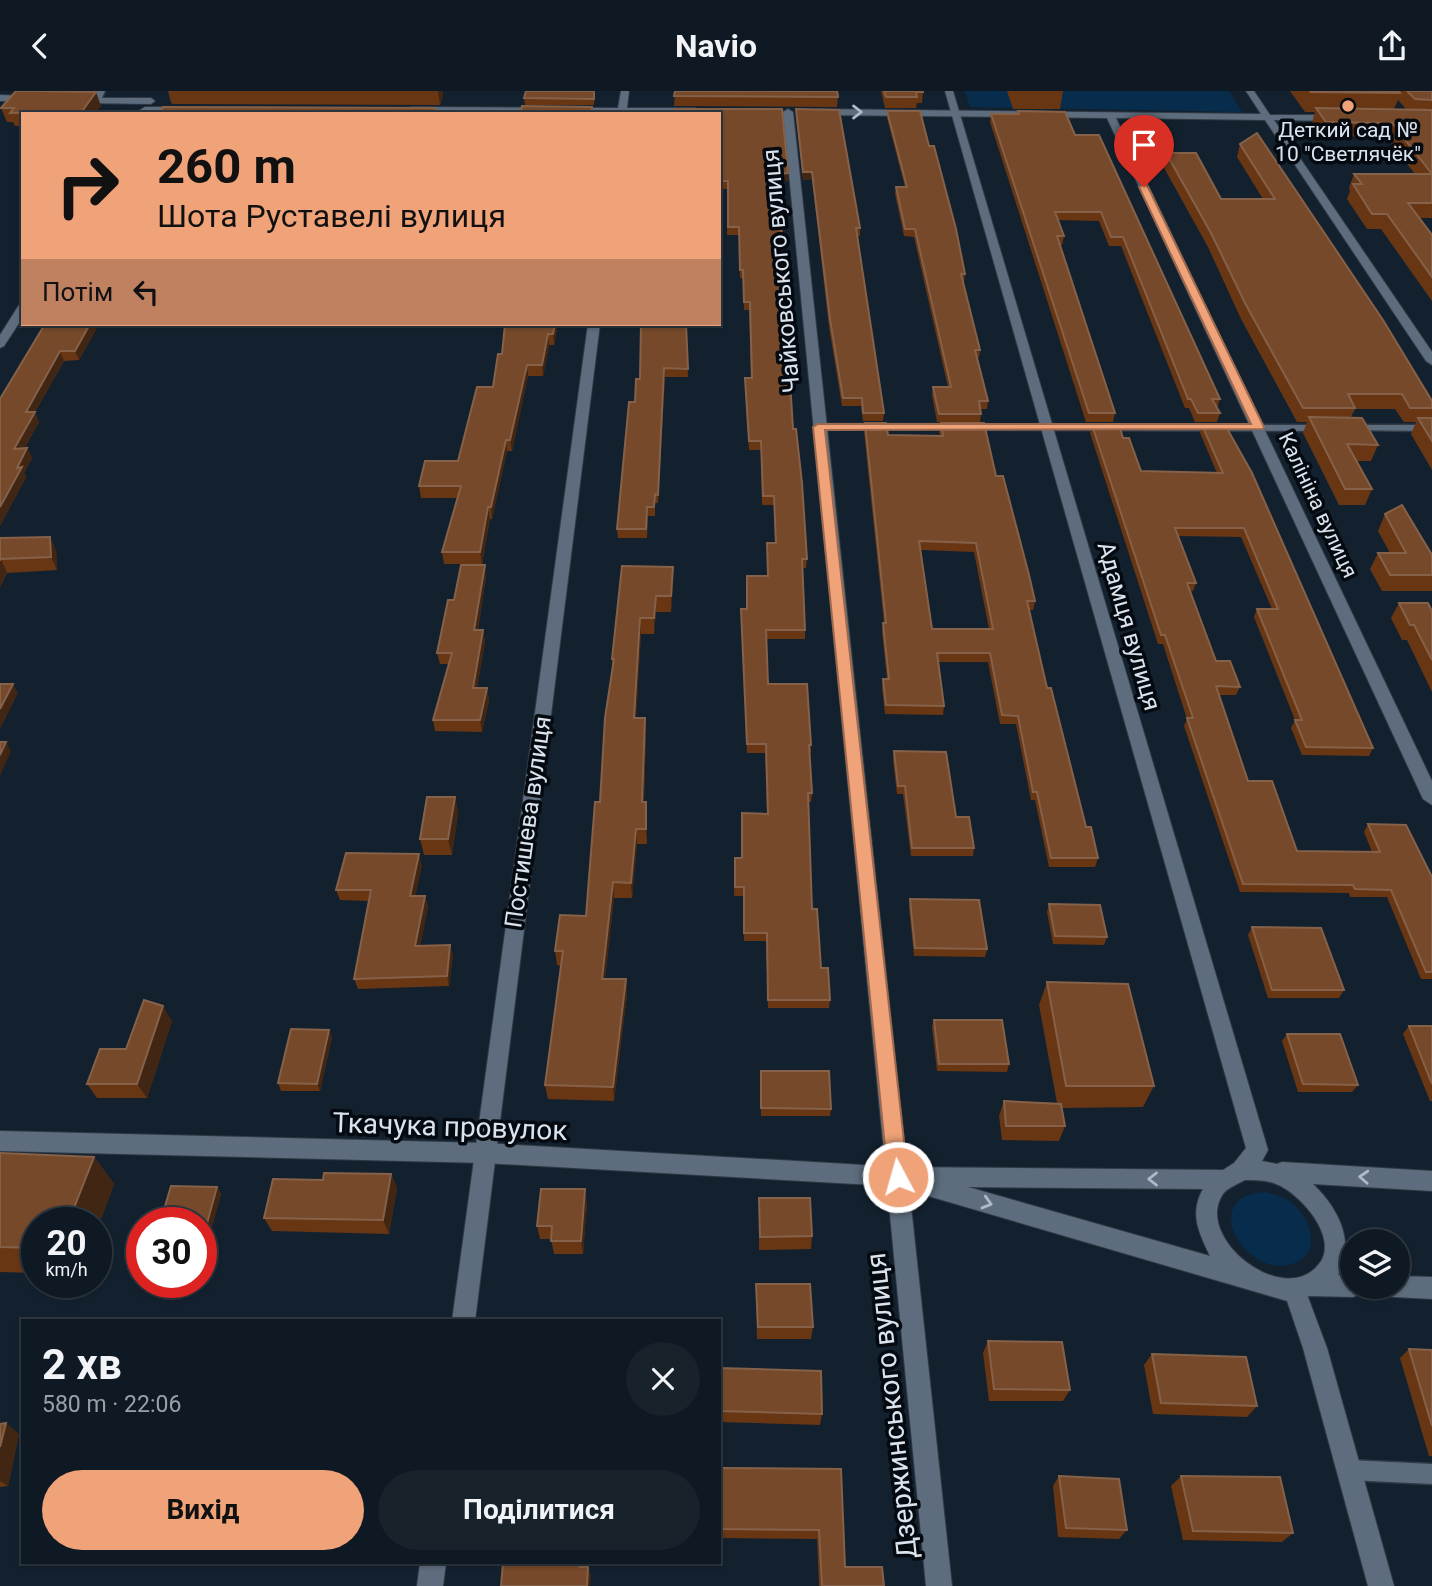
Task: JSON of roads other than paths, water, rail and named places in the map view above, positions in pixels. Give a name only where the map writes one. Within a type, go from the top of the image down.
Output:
[{"type":"street","points":[[146,108],[158,91]]},
{"type":"street","points":[[622,112],[625,91]]},
{"type":"street","name":"Адамця вулиця","points":[[949,91],[1257,1150],[1231,1175]]},
{"type":"street","points":[[1250,91],[1432,361]]},
{"type":"street","points":[[69,100],[99,96],[146,108],[201,110]]},
{"type":"street","points":[[0,98],[41,99]]},
{"type":"street","points":[[397,110],[705,111]]},
{"type":"street","name":"Чайковського вулиця","points":[[898,1177],[818,427],[781,111],[955,111]]},
{"type":"street","points":[[955,111],[1352,118]]},
{"type":"street","name":"Калініна вулиця","points":[[1110,115],[1432,799]]},
{"type":"street","points":[[0,344],[21,310]]},
{"type":"street","name":"Постишева вулиця","points":[[463,1319],[594,326]]},
{"type":"street","name":"Ткачука провулок","points":[[0,1141],[484,1153],[898,1177]]},
{"type":"street","points":[[898,1177],[1231,1175],[1270,1171],[1432,1181]]},
{"type":"street","points":[[1270,1171],[1290,1179],[1307,1191],[1322,1206],[1332,1224],[1336,1243],[1334,1260],[1325,1275],[1303,1287]]},
{"type":"street","points":[[1231,1175],[1210,1192],[1205,1208],[1207,1228],[1215,1247],[1229,1265],[1248,1278]]},
{"type":"street","points":[[898,1177],[1248,1278],[1271,1287],[1340,1286]]},
{"type":"street","name":"Дзержинського вулиця","points":[[898,1177],[939,1586]]},
{"type":"street","points":[[1303,1287],[1315,1348],[1381,1586]]},
{"type":"street","points":[[1410,1287],[1432,1288]]},
{"type":"street","points":[[430,1586],[433,1564]]},
{"type":"lane","points":[[818,427],[1432,428]]},
{"type":"lane","points":[[1349,1470],[1432,1474]]},
{"type":"place","name":"Деткий сад № 10 \"Светлячёк\"","points":[[1348,106]]}]
